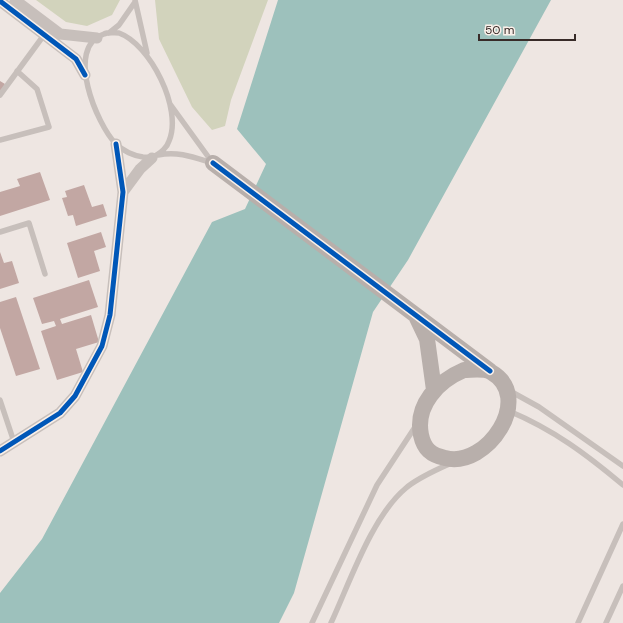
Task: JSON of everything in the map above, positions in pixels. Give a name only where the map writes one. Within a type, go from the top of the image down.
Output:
[{"type":"street","points":[[15,0],[60,34],[97,38]]},
{"type":"street","points":[[0,1],[76,59],[86,75]]},
{"type":"street","points":[[0,451],[60,412],[75,396],[102,346],[110,316],[123,192],[116,144]]},
{"type":"street","points":[[123,192],[140,169],[154,156]]},
{"type":"street","points":[[213,164],[501,379],[508,397],[507,410],[503,423],[496,436],[487,445],[476,453],[461,458],[448,459],[437,456],[428,450],[423,445],[420,421],[422,409],[434,390],[454,374],[464,370],[490,371]]},
{"type":"street","points":[[417,317],[427,339],[434,390]]},
{"type":"lane","points":[[109,33],[119,25],[135,1]]},
{"type":"lane","points":[[135,1],[148,57],[166,91],[169,103],[171,136],[169,143],[163,151],[154,156]]},
{"type":"lane","points":[[148,57],[129,37],[119,33],[104,34],[91,44],[85,55],[86,75],[90,92],[101,121],[116,144],[126,151],[139,156],[154,156],[170,152],[186,154],[213,164]]},
{"type":"lane","points":[[0,95],[44,35]]},
{"type":"lane","points":[[0,140],[49,127],[37,89],[17,71]]},
{"type":"lane","points":[[169,103],[213,164]]},
{"type":"lane","points":[[0,232],[29,223],[45,274]]},
{"type":"lane","points":[[506,389],[539,407],[623,466]]},
{"type":"lane","points":[[0,400],[14,442]]},
{"type":"lane","points":[[507,410],[536,423],[569,442],[623,485]]},
{"type":"lane","points":[[312,623],[377,485],[420,421]]},
{"type":"lane","points":[[331,623],[373,533],[388,506],[407,487],[461,458]]},
{"type":"lane","points":[[578,623],[623,524]]},
{"type":"lane","points":[[606,623],[623,586]]},
{"type":"green space","points":[[36,0],[120,0],[112,15],[87,26],[66,22]]},
{"type":"green space","points":[[155,0],[268,0],[231,100],[225,126],[212,130],[192,107],[159,39]]},
{"type":"water","points":[[278,0],[551,0],[408,260],[373,312],[294,593],[279,623],[0,623],[0,593],[42,539],[212,222],[245,209],[266,164],[237,129]]},
{"type":"building","points":[[0,81],[5,84],[0,93]]},
{"type":"building","points":[[40,172],[50,200],[0,216],[0,192],[20,186],[17,179]]},
{"type":"building","points":[[84,185],[92,207],[103,204],[107,216],[76,226],[73,215],[68,216],[62,198],[67,197],[65,191]]},
{"type":"building","points":[[101,232],[106,247],[94,251],[100,271],[78,278],[67,243]]},
{"type":"building","points":[[0,252],[4,263],[12,261],[19,283],[0,289]]},
{"type":"building","points":[[89,280],[98,307],[60,319],[62,324],[91,315],[99,342],[76,349],[83,372],[57,380],[41,331],[56,326],[54,321],[42,324],[33,298]]},
{"type":"building","points":[[16,297],[40,369],[16,376],[0,328],[0,302]]},
{"type":"cycle path","points":[[0,1],[76,59],[85,75]]},
{"type":"cycle path","points":[[0,451],[60,413],[75,396],[102,346],[110,315],[123,192],[116,144]]},
{"type":"cycle path","points":[[213,163],[490,371]]}]
